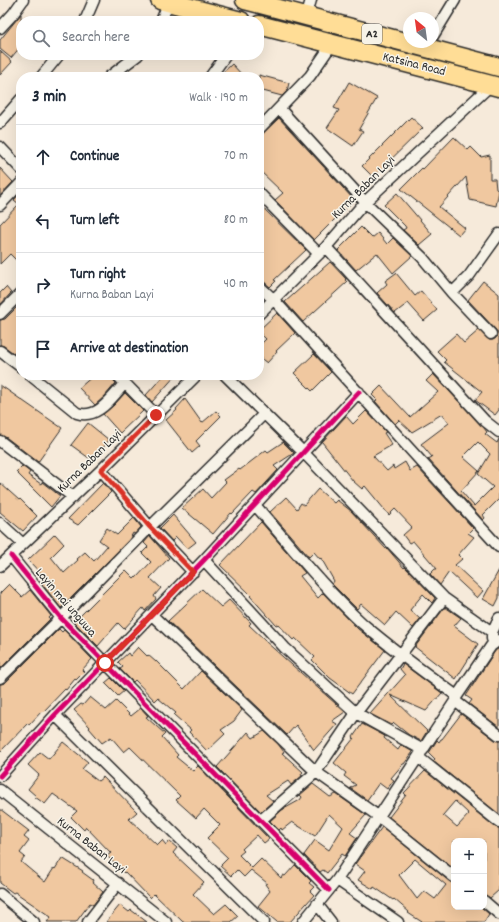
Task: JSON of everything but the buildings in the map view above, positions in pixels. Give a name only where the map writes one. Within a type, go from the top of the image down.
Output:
[{"type":"highway","points":[[164,1],[222,16]]},
{"type":"highway","name":"Katsina Road","points":[[254,1],[308,8],[403,34]]},
{"type":"highway","name":"Katsina Road","points":[[264,27],[495,86]]},
{"type":"highway","name":"Katsina Road","points":[[439,45],[499,67]]},
{"type":"street","points":[[0,28],[23,0]]},
{"type":"street","points":[[87,16],[94,0]]},
{"type":"street","points":[[439,27],[455,0]]},
{"type":"street","points":[[162,16],[164,1]]},
{"type":"street","points":[[264,124],[310,76],[332,44]]},
{"type":"street","points":[[45,72],[55,60]]},
{"type":"street","points":[[115,72],[131,60]]},
{"type":"street","points":[[214,72],[222,60]]},
{"type":"street","name":"Kurna Baban Layi","points":[[264,309],[322,250],[365,202],[495,86]]},
{"type":"street","points":[[0,123],[16,105]]},
{"type":"street","points":[[280,108],[365,202],[422,257],[452,293],[491,334]]},
{"type":"street","points":[[0,147],[16,163]]},
{"type":"street","points":[[0,205],[16,188]]},
{"type":"street","points":[[264,198],[322,250],[485,421],[499,432]]},
{"type":"street","points":[[452,293],[469,276],[499,234]]},
{"type":"street","points":[[264,291],[359,392],[499,548]]},
{"type":"street","points":[[0,314],[16,298]]},
{"type":"street","points":[[0,351],[16,363]]},
{"type":"street","points":[[36,380],[77,412],[84,415],[91,414],[103,407],[125,383]]},
{"type":"street","points":[[122,380],[156,415]]},
{"type":"street","name":"Kurna Baban Layi","points":[[0,566],[101,470],[192,380]]},
{"type":"street","points":[[230,380],[303,452],[444,598],[492,632],[495,643],[456,699],[337,880],[303,922]]},
{"type":"street","points":[[0,776],[55,715],[193,572],[359,392]]},
{"type":"street","points":[[0,678],[264,414]]},
{"type":"street","points":[[0,441],[73,497]]},
{"type":"street","points":[[101,470],[150,527],[193,572]]},
{"type":"street","points":[[255,505],[323,583],[362,623],[499,735]]},
{"type":"street","points":[[0,523],[23,544]]},
{"type":"street","name":"Layin mai unguwa","points":[[11,556],[61,618],[260,822],[329,890]]},
{"type":"street","points":[[204,560],[285,648],[356,713],[420,754],[499,822]]},
{"type":"street","points":[[260,822],[316,772],[356,713],[444,598]]},
{"type":"street","points":[[152,615],[316,772],[378,816],[451,875]]},
{"type":"street","points":[[492,632],[499,618]]},
{"type":"street","points":[[55,715],[264,922]]},
{"type":"street","name":"Kurna Baban Layi","points":[[0,790],[166,922]]},
{"type":"street","points":[[337,880],[398,922]]},
{"type":"street","points":[[88,922],[118,883]]},
{"type":"street","points":[[0,894],[34,922]]},
{"type":"street","points":[[317,904],[331,922]]},
{"type":"street","points":[[487,904],[499,914]]},
{"type":"cycle path","points":[[0,776],[55,715],[204,560],[359,392]]},
{"type":"cycle path","points":[[11,556],[61,618],[329,890]]},
{"type":"route","points":[[105,663],[193,572],[150,527],[101,470],[156,415]]}]
